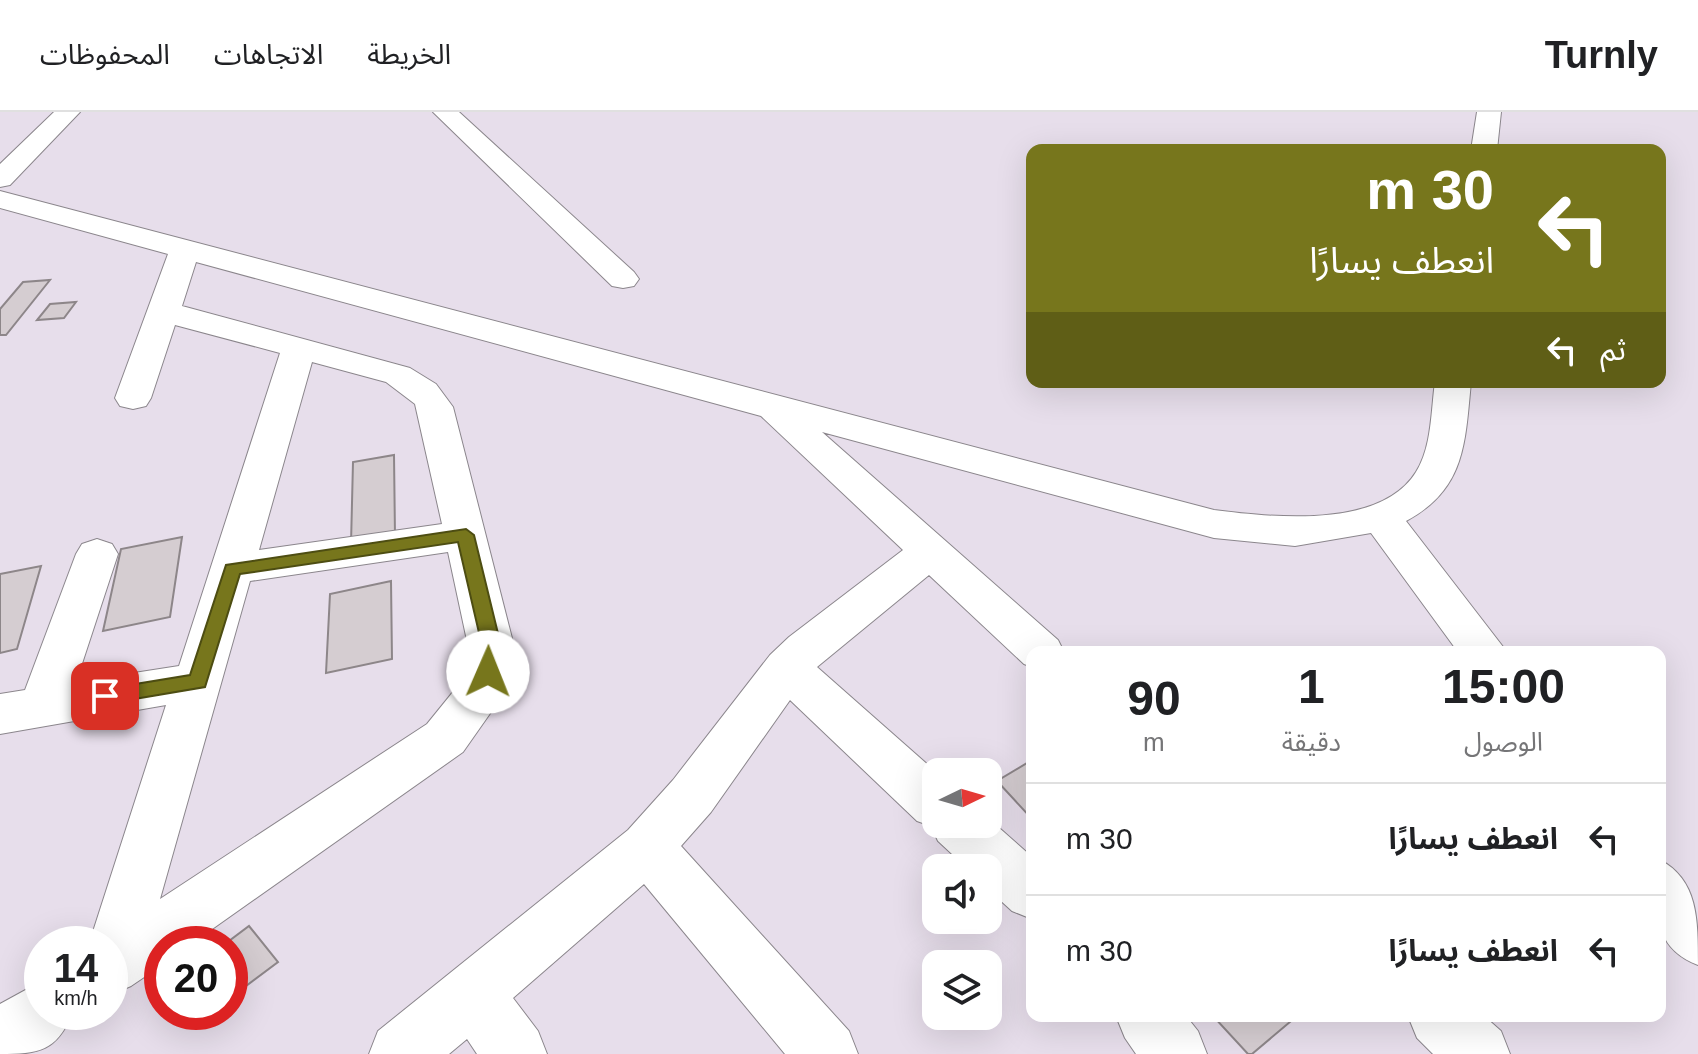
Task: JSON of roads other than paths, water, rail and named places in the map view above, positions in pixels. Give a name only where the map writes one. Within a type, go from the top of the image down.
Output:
[{"type":"lane","points":[[0,179],[68,112]]},
{"type":"lane","points":[[445,112],[623,279]]},
{"type":"lane","points":[[1485,144],[1489,112]]},
{"type":"lane","points":[[0,199],[1214,524],[1274,532],[1332,529],[1381,517],[1414,498],[1435,475],[1444,448],[1452,388]]},
{"type":"lane","points":[[133,398],[185,250]]},
{"type":"lane","points":[[128,953],[445,738],[479,695],[492,650],[435,407],[426,393],[415,383],[398,375],[163,311]]},
{"type":"lane","points":[[123,926],[299,347]]},
{"type":"lane","points":[[772,407],[1034,646]]},
{"type":"lane","points":[[1381,517],[1479,646]]},
{"type":"lane","points":[[232,569],[466,535]]},
{"type":"lane","points":[[401,1054],[647,847],[692,796],[787,668],[806,649],[930,551]]},
{"type":"lane","points":[[22,710],[97,554]]},
{"type":"lane","points":[[787,668],[922,792]]},
{"type":"lane","points":[[22,710],[198,681]]},
{"type":"lane","points":[[972,838],[1026,887]]},
{"type":"lane","points":[[647,847],[826,1054]]},
{"type":"lane","points":[[1666,894],[1698,937]]},
{"type":"lane","points":[[473,994],[515,1054]]},
{"type":"lane","points":[[1151,1022],[1175,1054]]},
{"type":"lane","points":[[1445,1022],[1478,1054]]},
{"type":"lane","points":[[0,1041],[24,1024]]}]
